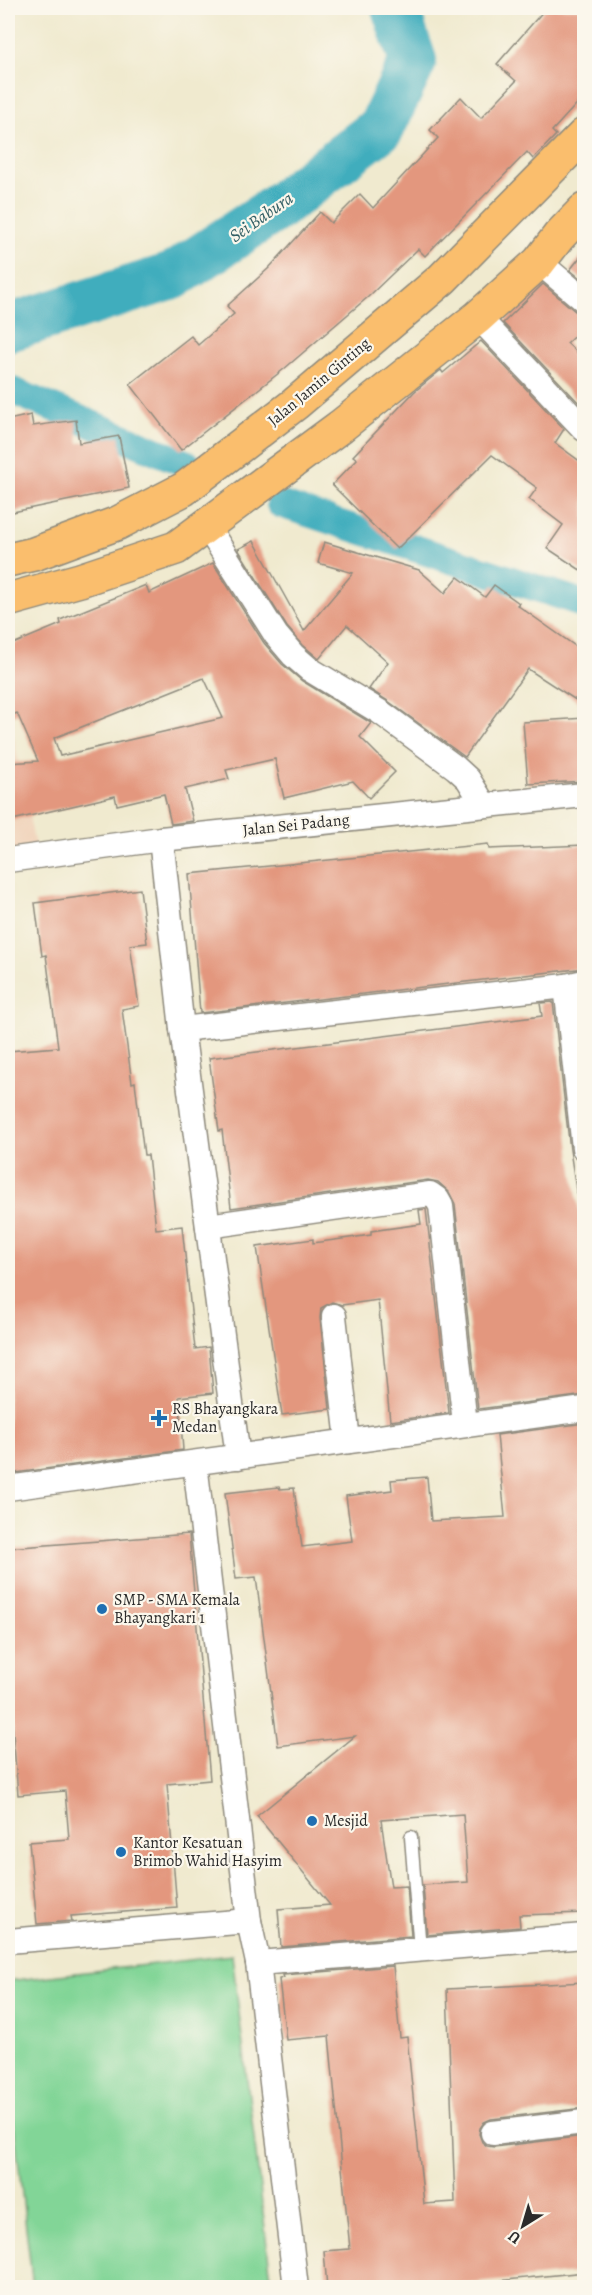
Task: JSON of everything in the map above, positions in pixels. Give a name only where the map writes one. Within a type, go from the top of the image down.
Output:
[{"type":"main road","name":"Jalan Jamin Ginting","points":[[8,560],[34,554],[118,523],[184,489],[295,404],[442,279],[585,135]]},
{"type":"main road","points":[[8,600],[80,580],[176,548],[341,426],[478,317],[539,262],[559,236],[585,210]]},
{"type":"main road","points":[[442,279],[478,317]]},
{"type":"street","points":[[539,262],[585,300]]},
{"type":"street","points":[[478,317],[585,429]]},
{"type":"street","points":[[206,525],[276,635],[293,655],[309,669],[380,712],[456,768],[468,779],[483,805]]},
{"type":"street","name":"Jalan Sei Padang","points":[[8,860],[161,839],[585,795]]},
{"type":"street","points":[[161,839],[182,1029],[238,1457]]},
{"type":"street","points":[[182,1029],[575,984],[585,1148]]},
{"type":"street","points":[[208,1226],[430,1194],[441,1206],[465,1424]]},
{"type":"street","points":[[334,1316],[348,1441]]},
{"type":"street","points":[[8,1488],[585,1409]]},
{"type":"street","points":[[195,1463],[249,1921],[258,1963],[296,2288]]},
{"type":"street","points":[[8,1941],[249,1921]]},
{"type":"street","points":[[258,1963],[585,1936]]},
{"type":"street","points":[[494,2133],[585,2122]]},
{"type":"lane","points":[[411,1838],[420,1950]]},
{"type":"shaded area","points":[[8,709],[36,851],[8,853]]},
{"type":"green space","points":[[232,1955],[272,2287],[33,2287],[8,2075],[8,1981]]},
{"type":"building","points":[[546,8],[585,8],[585,95],[552,131],[556,135],[533,159],[527,152],[425,256],[418,249],[368,297],[284,369],[181,450],[130,384],[191,336],[198,345],[234,314],[227,306],[269,268],[320,212],[331,223],[360,194],[373,208],[438,138],[430,130],[461,97],[481,118],[516,81],[497,64]]},
{"type":"building","points":[[585,251],[585,282],[570,270]]},
{"type":"building","points":[[543,284],[575,311],[585,314],[585,326],[567,343],[585,360],[585,401],[581,405],[503,323]]},
{"type":"building","points":[[481,341],[564,429],[555,443],[585,465],[585,573],[547,548],[563,525],[529,499],[537,488],[492,455],[397,549],[332,485],[357,459],[353,456],[414,392],[441,370],[443,373]]},
{"type":"building","points":[[31,415],[33,426],[76,420],[79,443],[119,436],[129,488],[8,513],[8,420]]},
{"type":"building","points":[[254,541],[304,631],[353,573],[318,563],[324,542],[419,570],[445,593],[458,577],[485,597],[494,585],[519,603],[517,605],[585,653],[585,706],[528,669],[465,757],[369,689],[388,662],[347,625],[319,659],[303,645],[287,627],[238,549]]},
{"type":"building","points":[[213,563],[264,643],[282,664],[302,681],[371,723],[360,737],[395,772],[369,798],[353,781],[284,798],[275,759],[226,770],[229,779],[185,789],[193,821],[171,824],[164,794],[117,805],[115,796],[8,821],[8,763],[38,761],[17,713],[8,717],[8,646],[61,624],[60,620],[146,585],[149,593]],"holes":[[[204,678],[223,718],[60,756],[54,738]]]},
{"type":"building","points":[[585,718],[585,781],[528,784],[523,722]]},
{"type":"building","points":[[488,844],[489,849],[585,845],[585,968],[200,1013],[189,874]]},
{"type":"building","points":[[140,889],[147,943],[130,945],[139,1006],[122,1009],[132,1083],[135,1082],[144,1155],[148,1155],[156,1229],[182,1226],[195,1349],[209,1347],[213,1393],[179,1397],[183,1450],[8,1474],[8,1051],[58,1047],[46,955],[42,956],[35,903]]},
{"type":"building","points":[[553,1002],[570,1150],[585,1251],[585,1395],[478,1409],[455,1204],[449,1192],[438,1182],[428,1180],[231,1208],[222,1130],[219,1131],[209,1058],[542,1016],[540,1003]]},
{"type":"building","points":[[426,1209],[449,1413],[390,1421],[378,1300],[342,1305],[332,1302],[321,1308],[320,1318],[330,1409],[282,1415],[257,1247],[313,1239],[313,1243],[371,1235],[371,1231],[421,1224],[419,1210]]},
{"type":"building","points":[[585,1423],[585,1913],[519,1915],[520,1927],[427,1935],[423,1885],[468,1882],[463,1814],[381,1820],[391,1887],[407,1886],[411,1936],[281,1947],[278,1909],[330,1905],[257,1816],[355,1736],[278,1746],[256,1577],[236,1579],[225,1493],[279,1487],[280,1489],[294,1488],[302,1547],[352,1541],[346,1496],[392,1490],[391,1480],[427,1477],[431,1521],[505,1517],[497,1435]]},
{"type":"building","name":"SMP - SMA Kemala Bhayangkari 1","points":[[189,1534],[210,1780],[167,1784],[177,1908],[71,1916],[72,1921],[37,1924],[29,1842],[69,1839],[65,1791],[18,1795],[8,1670],[8,1548]]},
{"type":"building","points":[[393,1966],[400,2038],[407,2037],[424,2204],[455,2202],[447,1989],[585,1982],[585,2108],[491,2119],[484,2122],[479,2134],[482,2142],[494,2147],[585,2136],[585,2272],[428,2288],[327,2288],[324,2251],[350,2249],[329,2036],[286,2040],[279,1979],[284,1978],[283,1975]]},
{"type":"waterway","name":"Sei Babura","points":[[8,328],[173,276],[279,206],[381,128],[413,61],[395,8]]},
{"type":"waterway","points":[[8,389],[187,464]]},
{"type":"waterway","points":[[280,504],[573,600],[584,606]]},
{"type":"place","name":"RS Bhayangkara Medan","points":[[159,1418]]},
{"type":"place","name":"SMP - SMA Kemala Bhayangkari 1","points":[[102,1609]]},
{"type":"place","name":"Mesjid","points":[[312,1821]]},
{"type":"place","name":"Kantor Kesatuan Brimob Wahid Hasyim","points":[[121,1852]]}]
